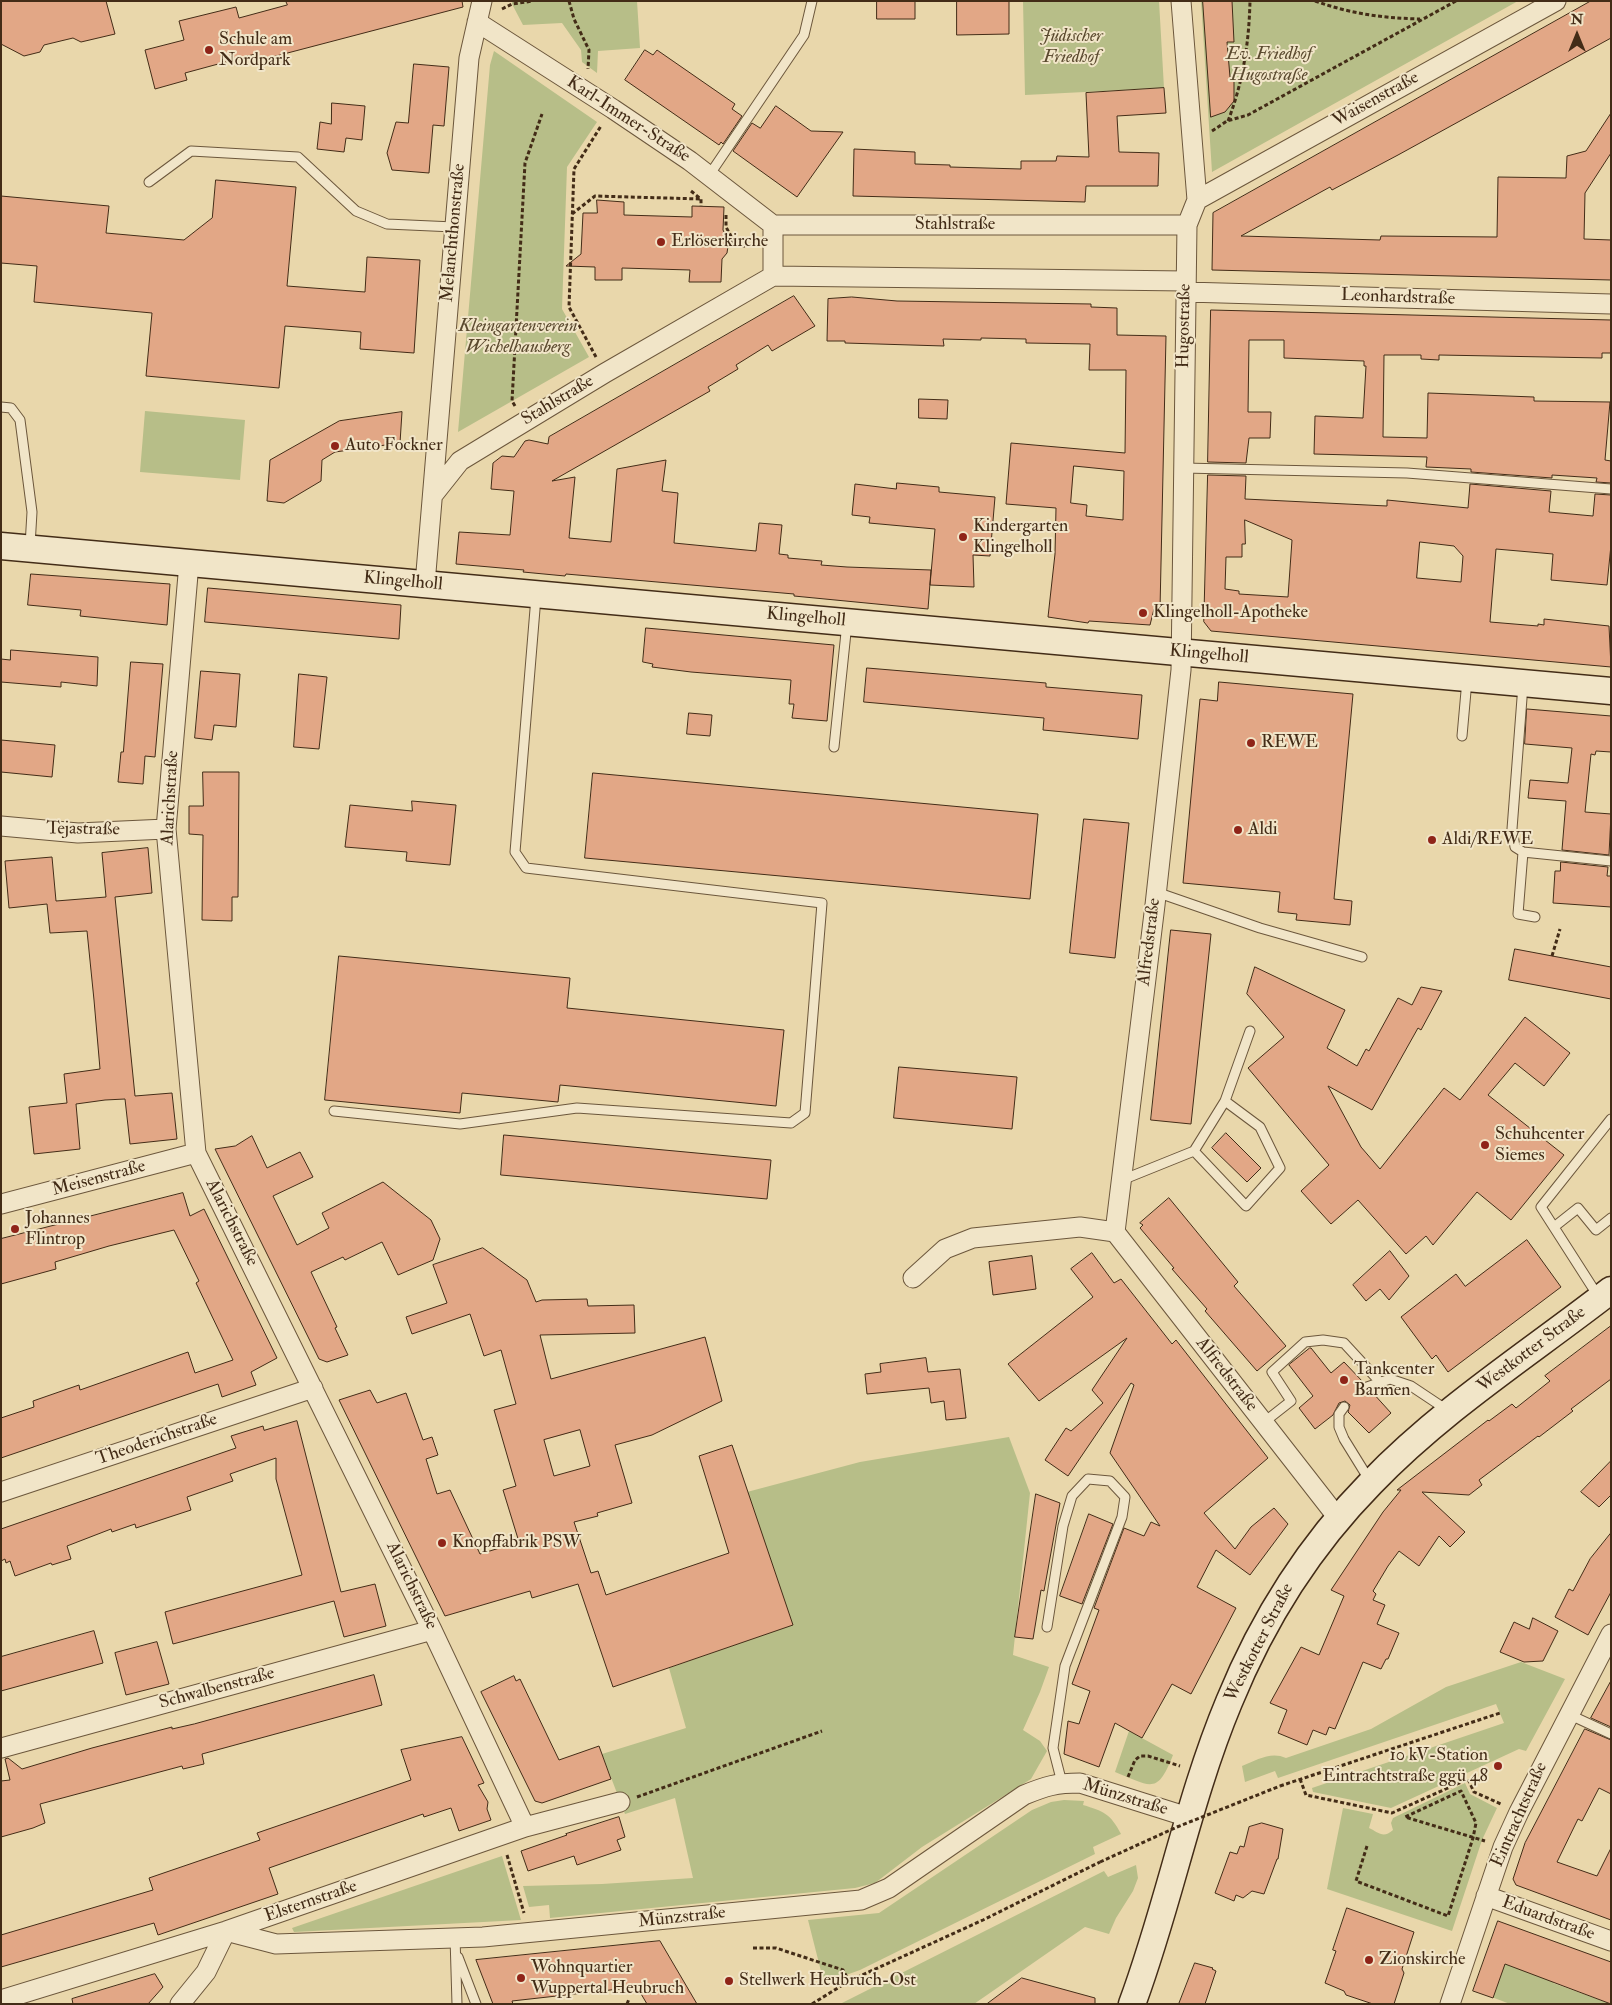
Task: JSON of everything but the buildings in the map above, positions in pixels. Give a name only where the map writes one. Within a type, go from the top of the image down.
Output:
[{"type":"street","name":"Melanchthonstraße","points":[[433,495],[469,58],[482,1]]},
{"type":"street","name":"Hugostraße","points":[[1181,1],[1197,200],[1187,225],[1182,652]]},
{"type":"street","name":"Waisenstraße","points":[[1197,200],[1556,1]]},
{"type":"street","name":"Karl-Immer-Straße","points":[[477,22],[710,174],[773,225]]},
{"type":"street","name":"Stahlstraße","points":[[773,225],[1187,225]]},
{"type":"street","points":[[773,225],[773,276],[1186,286]]},
{"type":"street","name":"Stahlstraße","points":[[433,495],[460,461],[604,373],[773,276]]},
{"type":"street","name":"Leonhardstraße","points":[[1186,286],[1611,304]]},
{"type":"street","points":[[424,584],[433,495]]},
{"type":"street","name":"Klingelholl","points":[[1,546],[1611,690]]},
{"type":"street","name":"Alarichstraße","points":[[189,563],[166,829],[196,1154],[432,1630],[525,1827]]},
{"type":"street","name":"Alfredstraße","points":[[1182,652],[1156,892],[1115,1232],[1338,1518]]},
{"type":"street","name":"Tejastraße","points":[[1,826],[78,833],[166,829]]},
{"type":"street","name":"Meisenstraße","points":[[1,1204],[196,1154]]},
{"type":"street","points":[[913,1278],[945,1249],[973,1238],[1080,1227],[1115,1232]]},
{"type":"street","name":"Westkotter Straße","points":[[1132,2004],[1150,1954],[1188,1817],[1228,1703],[1285,1589],[1338,1518],[1371,1482],[1449,1412],[1605,1294]]},
{"type":"street","name":"Theoderichstraße","points":[[1,1492],[313,1388]]},
{"type":"street","name":"Schwalbenstraße","points":[[1,1748],[432,1630]]},
{"type":"street","name":"Eintrachtstraße","points":[[1450,2004],[1503,1847],[1518,1812],[1611,1634]]},
{"type":"street","name":"Münzstraße","points":[[226,1932],[276,1944],[455,1945],[546,1932],[861,1900],[889,1888],[1024,1795],[1046,1785],[1062,1783],[1080,1783],[1188,1817]]},
{"type":"street","name":"Elsternstraße","points":[[1,2000],[226,1932],[525,1827],[620,1802]]},
{"type":"street","name":"Eduardstraße","points":[[1486,1896],[1611,1941]]},
{"type":"street","points":[[180,2004],[206,1972],[226,1932]]},
{"type":"lane","points":[[710,174],[804,35],[812,1]]},
{"type":"lane","points":[[149,182],[191,151],[298,157],[356,211],[387,224],[454,227]]},
{"type":"lane","points":[[1,407],[12,408],[20,420],[32,512],[30,549]]},
{"type":"lane","points":[[1183,468],[1407,472],[1611,489]]},
{"type":"lane","points":[[334,1112],[460,1124],[576,1108],[790,1123],[804,1113],[822,903],[526,868],[515,852],[536,594]]},
{"type":"lane","points":[[834,747],[847,622]]},
{"type":"lane","points":[[1462,736],[1467,678]]},
{"type":"lane","points":[[1523,682],[1512,829],[1515,847],[1523,852],[1611,861]]},
{"type":"lane","points":[[1523,852],[1518,914],[1535,917]]},
{"type":"lane","points":[[1156,892],[1260,928],[1362,957]]},
{"type":"lane","points":[[1122,1180],[1194,1150],[1225,1101],[1250,1031]]},
{"type":"lane","points":[[1194,1150],[1246,1206],[1280,1168],[1260,1127],[1225,1101]]},
{"type":"lane","points":[[1605,1294],[1554,1228],[1541,1207],[1611,1119]]},
{"type":"lane","points":[[1554,1228],[1578,1208],[1596,1230],[1611,1218]]},
{"type":"lane","points":[[1263,1423],[1291,1401],[1272,1372],[1305,1342],[1323,1340],[1344,1343],[1380,1382]]},
{"type":"lane","points":[[1367,1387],[1390,1380],[1411,1386],[1449,1412]]},
{"type":"lane","points":[[1344,1407],[1339,1414],[1339,1427],[1371,1482]]},
{"type":"lane","points":[[1047,1627],[1063,1526],[1072,1496],[1088,1480],[1110,1481],[1125,1496],[1122,1517],[1065,1666],[1053,1748],[1062,1783]]},
{"type":"lane","points":[[1568,1714],[1611,1734]]},
{"type":"lane","points":[[455,1945],[457,2004]]},
{"type":"lane","points":[[455,1945],[476,2004]]},
{"type":"path","points":[[477,22],[512,4],[533,1]]},
{"type":"path","points":[[569,1],[574,20],[589,50],[589,67]]},
{"type":"path","points":[[1227,121],[1236,100],[1244,67],[1250,33],[1250,1]]},
{"type":"path","points":[[1316,1],[1350,12],[1384,18],[1422,19]]},
{"type":"path","points":[[1191,137],[1213,131],[1227,121],[1248,115],[1456,1]]},
{"type":"path","points":[[604,373],[569,307],[572,214],[574,169],[613,109]]},
{"type":"path","points":[[512,401],[524,163],[542,114]]},
{"type":"path","points":[[572,214],[595,196],[701,199]]},
{"type":"path","points":[[727,209],[726,227],[732,238],[732,246]]},
{"type":"path","points":[[728,246],[746,246]]},
{"type":"path","points":[[1552,956],[1560,929]]},
{"type":"path","points":[[812,2004],[849,1981],[983,1920],[1100,1862],[1177,1827],[1280,1786],[1500,1712]]},
{"type":"path","points":[[620,1802],[822,1731]]},
{"type":"path","points":[[1121,1796],[1135,1760],[1140,1756],[1148,1756],[1203,1774]]},
{"type":"path","points":[[1300,1779],[1306,1795],[1392,1813],[1468,1779],[1474,1792],[1518,1812]]},
{"type":"path","points":[[1367,1846],[1356,1880],[1448,1916],[1473,1838],[1476,1823],[1461,1791],[1406,1817],[1473,1838]]},
{"type":"path","points":[[501,1835],[524,1914]]},
{"type":"path","points":[[752,1948],[776,1948],[844,1970],[849,1981]]},
{"type":"path","points":[[628,2004],[630,2000]]},
{"type":"green space","points":[[512,1],[637,1],[640,48],[598,51],[597,73],[582,62],[581,50],[562,23],[523,25]]},
{"type":"green space","name":"Jüdischer Friedhof","points":[[1023,1],[1159,1],[1164,88],[1025,95]]},
{"type":"green space","name":"Ev. Friedhof Hugostraße","points":[[1201,1],[1518,1],[1212,172]]},
{"type":"green space","name":"Kleingartenverein Wichelhausberg","points":[[494,51],[597,122],[567,167],[562,309],[589,357],[458,432],[490,65]]},
{"type":"green space","points":[[145,411],[245,420],[240,480],[140,472]]},
{"type":"green space","points":[[1009,1437],[1030,1493],[1013,1655],[1049,1667],[1023,1730],[1040,1741],[1047,1751],[1031,1779],[922,1847],[875,1883],[855,1888],[550,1918],[549,1905],[529,1907],[523,1886],[602,1884],[693,1878],[675,1798],[625,1814],[602,1754],[686,1728],[669,1668],[792,1625],[747,1492],[860,1462]]},
{"type":"green space","points":[[1521,1662],[1565,1679],[1526,1751],[1519,1749],[1391,1808],[1313,1792],[1312,1788],[1504,1723],[1496,1704],[1278,1778],[1275,1771],[1245,1782],[1242,1766],[1269,1756],[1275,1755],[1286,1758],[1371,1729],[1446,1687]]},
{"type":"green space","points":[[1129,1731],[1173,1755],[1162,1777],[1157,1782],[1145,1784],[1115,1772]]},
{"type":"green space","points":[[1465,1783],[1470,1794],[1497,1808],[1482,1840],[1452,1931],[1327,1889],[1343,1808],[1373,1814],[1369,1828],[1381,1834],[1386,1834],[1393,1830],[1391,1823],[1393,1818]]},
{"type":"green space","points":[[1064,1800],[1084,1801],[1083,1805],[1106,1814],[1114,1822],[1121,1834],[1093,1847],[1095,1854],[860,1970],[824,1983],[808,1920],[879,1913],[1032,1810],[1051,1802]]},
{"type":"green space","points":[[502,1856],[521,1920],[294,1932],[292,1928]]},
{"type":"green space","points":[[1136,1865],[1138,1878],[1133,1891],[1116,1918],[1109,1934],[1085,1927],[974,2004],[840,2004],[1104,1871],[1108,1877]]},
{"type":"green space","points":[[1507,1959],[1554,1979],[1553,1983],[1611,2004],[1510,2004],[1489,1996]]},
{"type":"place","name":"Schule am Nordpark","points":[[209,50]]},
{"type":"place","name":"Erlöserkirche","points":[[661,242]]},
{"type":"place","name":"Auto Fockner","points":[[335,446]]},
{"type":"place","name":"Kindergarten Klingelholl","points":[[963,537]]},
{"type":"place","name":"Klingelholl-Apotheke","points":[[1143,613]]},
{"type":"place","name":"REWE","points":[[1251,743]]},
{"type":"place","name":"Aldi","points":[[1238,830]]},
{"type":"place","name":"Aldi/REWE","points":[[1432,840]]},
{"type":"place","name":"Schuhcenter Siemes","points":[[1485,1145]]},
{"type":"place","name":"Johannes Flintrop","points":[[15,1229]]},
{"type":"place","name":"Tankcenter Barmen","points":[[1344,1380]]},
{"type":"place","name":"Knopffabrik PSW","points":[[442,1543]]},
{"type":"place","name":"10 kV-Station Eintrachtstraße ggü 48","points":[[1498,1766]]},
{"type":"place","name":"Zionskirche","points":[[1369,1960]]},
{"type":"place","name":"Wohnquartier Wuppertal Heubruch","points":[[521,1978]]},
{"type":"place","name":"Stellwerk Heubruch-Ost","points":[[729,1981]]}]
